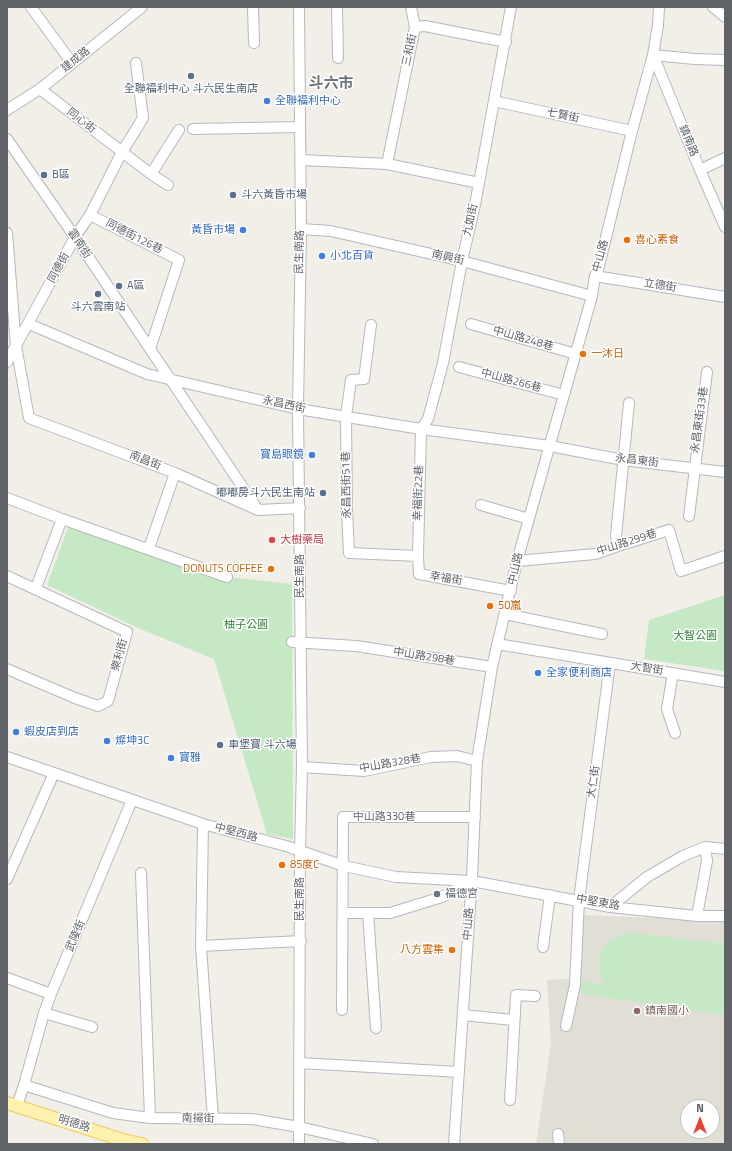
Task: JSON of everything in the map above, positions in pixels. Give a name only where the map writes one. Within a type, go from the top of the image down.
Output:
[{"type":"main road","name":"明德路","points":[[12,1105],[123,1140],[142,1144]]},
{"type":"street","points":[[31,7],[72,63]]},
{"type":"street","name":"建成路","points":[[7,110],[40,89],[142,7]]},
{"type":"street","points":[[253,7],[254,43]]},
{"type":"street","name":"民生南路","points":[[299,7],[301,229],[298,409],[300,508],[296,642],[302,767],[300,852],[299,1144]]},
{"type":"street","points":[[337,7],[338,58]]},
{"type":"street","points":[[411,7],[415,27]]},
{"type":"street","name":"九如街","points":[[421,429],[428,419],[444,363],[462,261],[479,183],[506,42],[511,7]]},
{"type":"street","name":"中山路","points":[[454,1144],[472,881],[477,761],[492,667],[517,561],[592,296],[595,276],[598,270],[632,131],[653,55],[658,25],[659,7]]},
{"type":"street","points":[[713,7],[725,17]]},
{"type":"street","name":"三和街","points":[[387,164],[415,27],[425,26],[506,42]]},
{"type":"street","points":[[653,55],[725,60]]},
{"type":"street","name":"鎮南路","points":[[653,55],[725,227]]},
{"type":"street","points":[[122,152],[143,118],[136,63]]},
{"type":"street","name":"同心街","points":[[40,89],[168,186]]},
{"type":"street","name":"七賢街","points":[[494,101],[632,131]]},
{"type":"street","points":[[193,129],[300,127]]},
{"type":"street","points":[[151,174],[178,130]]},
{"type":"street","name":"雲南街","points":[[7,139],[75,237],[258,510]]},
{"type":"street","name":"同德街","points":[[8,356],[16,346],[29,324],[75,237],[90,215],[122,152]]},
{"type":"street","points":[[700,170],[725,158]]},
{"type":"street","points":[[301,160],[387,164],[479,183]]},
{"type":"street","name":"同德街126巷","points":[[90,215],[179,260],[150,349]]},
{"type":"street","name":"南興街","points":[[301,229],[331,231],[462,261],[592,296]]},
{"type":"street","points":[[7,233],[16,346]]},
{"type":"street","name":"立德街","points":[[595,276],[725,297]]},
{"type":"street","name":"永昌西街","points":[[29,324],[146,374],[171,381],[298,409],[421,429],[550,446]]},
{"type":"street","name":"中山路248巷","points":[[471,324],[576,354]]},
{"type":"street","name":"永昌西街51巷","points":[[371,325],[364,379],[351,380],[346,416],[349,553],[418,556]]},
{"type":"street","name":"南昌街","points":[[16,346],[29,418],[175,473],[258,510]]},
{"type":"street","name":"中山路266巷","points":[[458,367],[564,395]]},
{"type":"street","name":"永昌東街33巷","points":[[689,516],[707,372]]},
{"type":"street","points":[[618,546],[616,536],[629,403]]},
{"type":"street","name":"幸福街22巷","points":[[418,556],[421,429]]},
{"type":"street","name":"永昌東街","points":[[550,446],[623,460],[725,472]]},
{"type":"street","points":[[149,548],[175,473]]},
{"type":"street","points":[[7,498],[227,577]]},
{"type":"street","points":[[481,505],[529,519]]},
{"type":"street","points":[[258,510],[300,508]]},
{"type":"street","points":[[36,588],[62,519]]},
{"type":"street","name":"中山路299巷","points":[[517,561],[595,554],[669,530],[681,571],[725,556]]},
{"type":"street","name":"幸福街","points":[[418,556],[419,574],[511,591]]},
{"type":"street","name":"樂利街","points":[[7,576],[36,588],[127,632],[108,701],[98,706],[7,669]]},
{"type":"street","points":[[505,614],[602,634]]},
{"type":"street","name":"中山路298巷","points":[[296,642],[356,646],[492,667]]},
{"type":"street","name":"大智街","points":[[497,644],[725,682]]},
{"type":"street","name":"大仁街","points":[[566,1026],[575,985],[579,900],[610,663]]},
{"type":"street","points":[[673,673],[667,709],[675,733]]},
{"type":"street","name":"中山路328巷","points":[[302,767],[364,771],[431,757],[457,756],[477,761]]},
{"type":"street","name":"中堅西路","points":[[7,757],[203,824],[286,846],[344,866],[396,877],[472,881]]},
{"type":"street","points":[[7,879],[54,773]]},
{"type":"street","name":"武陵街","points":[[12,1105],[24,1085],[44,1013],[51,994],[132,800]]},
{"type":"street","name":"中山路330巷","points":[[344,866],[343,816],[475,817]]},
{"type":"street","points":[[203,824],[201,946],[213,1119]]},
{"type":"street","points":[[697,916],[707,861],[706,847]]},
{"type":"street","points":[[610,907],[647,877],[683,856],[706,847],[725,849]]},
{"type":"street","points":[[342,1010],[344,866]]},
{"type":"street","points":[[141,873],[150,1118]]},
{"type":"street","points":[[343,913],[390,913],[442,897],[472,881]]},
{"type":"street","name":"中堅東路","points":[[472,881],[610,907],[697,916],[725,916]]},
{"type":"street","points":[[543,947],[550,895]]},
{"type":"street","points":[[368,913],[376,1028]]},
{"type":"street","points":[[201,946],[300,941]]},
{"type":"street","points":[[7,978],[51,994]]},
{"type":"street","points":[[510,1100],[513,1020],[516,995],[535,996]]},
{"type":"street","points":[[44,1013],[92,1027]]},
{"type":"street","points":[[463,1015],[513,1020]]},
{"type":"street","points":[[300,1063],[459,1072]]},
{"type":"street","name":"南揚街","points":[[24,1085],[113,1113],[150,1118],[252,1120],[299,1127],[373,1144]]},
{"type":"shaded area","name":"鎮南國小","points":[[584,915],[725,921],[725,1144],[536,1144],[551,1043],[547,980],[579,978]]},
{"type":"green space","name":"柚子公園","points":[[69,525],[227,577],[292,584],[293,839],[267,834],[214,659],[138,628],[47,585]]},
{"type":"green space","name":"大智公園","points":[[725,595],[725,671],[644,659],[649,620]]},
{"type":"green space","points":[[627,932],[725,944],[725,1015],[581,994],[583,981],[605,984],[600,977],[599,962],[601,950],[610,940]]},
{"type":"place","name":"全聯福利中心 斗六民生南店","points":[[191,76]]},
{"type":"place","name":"全聯福利中心","points":[[267,101]]},
{"type":"place","name":"B區","points":[[44,175]]},
{"type":"place","name":"斗六黃昏市場","points":[[233,195]]},
{"type":"place","name":"黃昏市場","points":[[243,230]]},
{"type":"place","name":"喜心素食","points":[[627,240]]},
{"type":"place","name":"小北百貨","points":[[322,256]]},
{"type":"place","name":"A區","points":[[119,286]]},
{"type":"place","name":"斗六雲南站","points":[[98,294]]},
{"type":"place","name":"一沐日","points":[[583,354]]},
{"type":"place","name":"寶島眼鏡","points":[[312,455]]},
{"type":"place","name":"嘟嘟房斗六民生南站","points":[[323,493]]},
{"type":"place","name":"大樹藥局","points":[[272,540]]},
{"type":"place","name":"DONUTS COFFEE","points":[[271,569]]},
{"type":"place","name":"50嵐","points":[[490,606]]},
{"type":"place","name":"全家便利商店","points":[[538,673]]},
{"type":"place","name":"蝦皮店到店","points":[[16,732]]},
{"type":"place","name":"燦坤3C","points":[[107,741]]},
{"type":"place","name":"車堡寶 斗六場","points":[[220,745]]},
{"type":"place","name":"寶雅","points":[[171,758]]},
{"type":"place","name":"85度C","points":[[282,865]]},
{"type":"place","name":"福德宮","points":[[437,894]]},
{"type":"place","name":"八方雲集","points":[[452,950]]},
{"type":"place","name":"鎮南國小","points":[[637,1011]]},
{"type":"district","name":"斗六市","points":[[331,84]]}]
